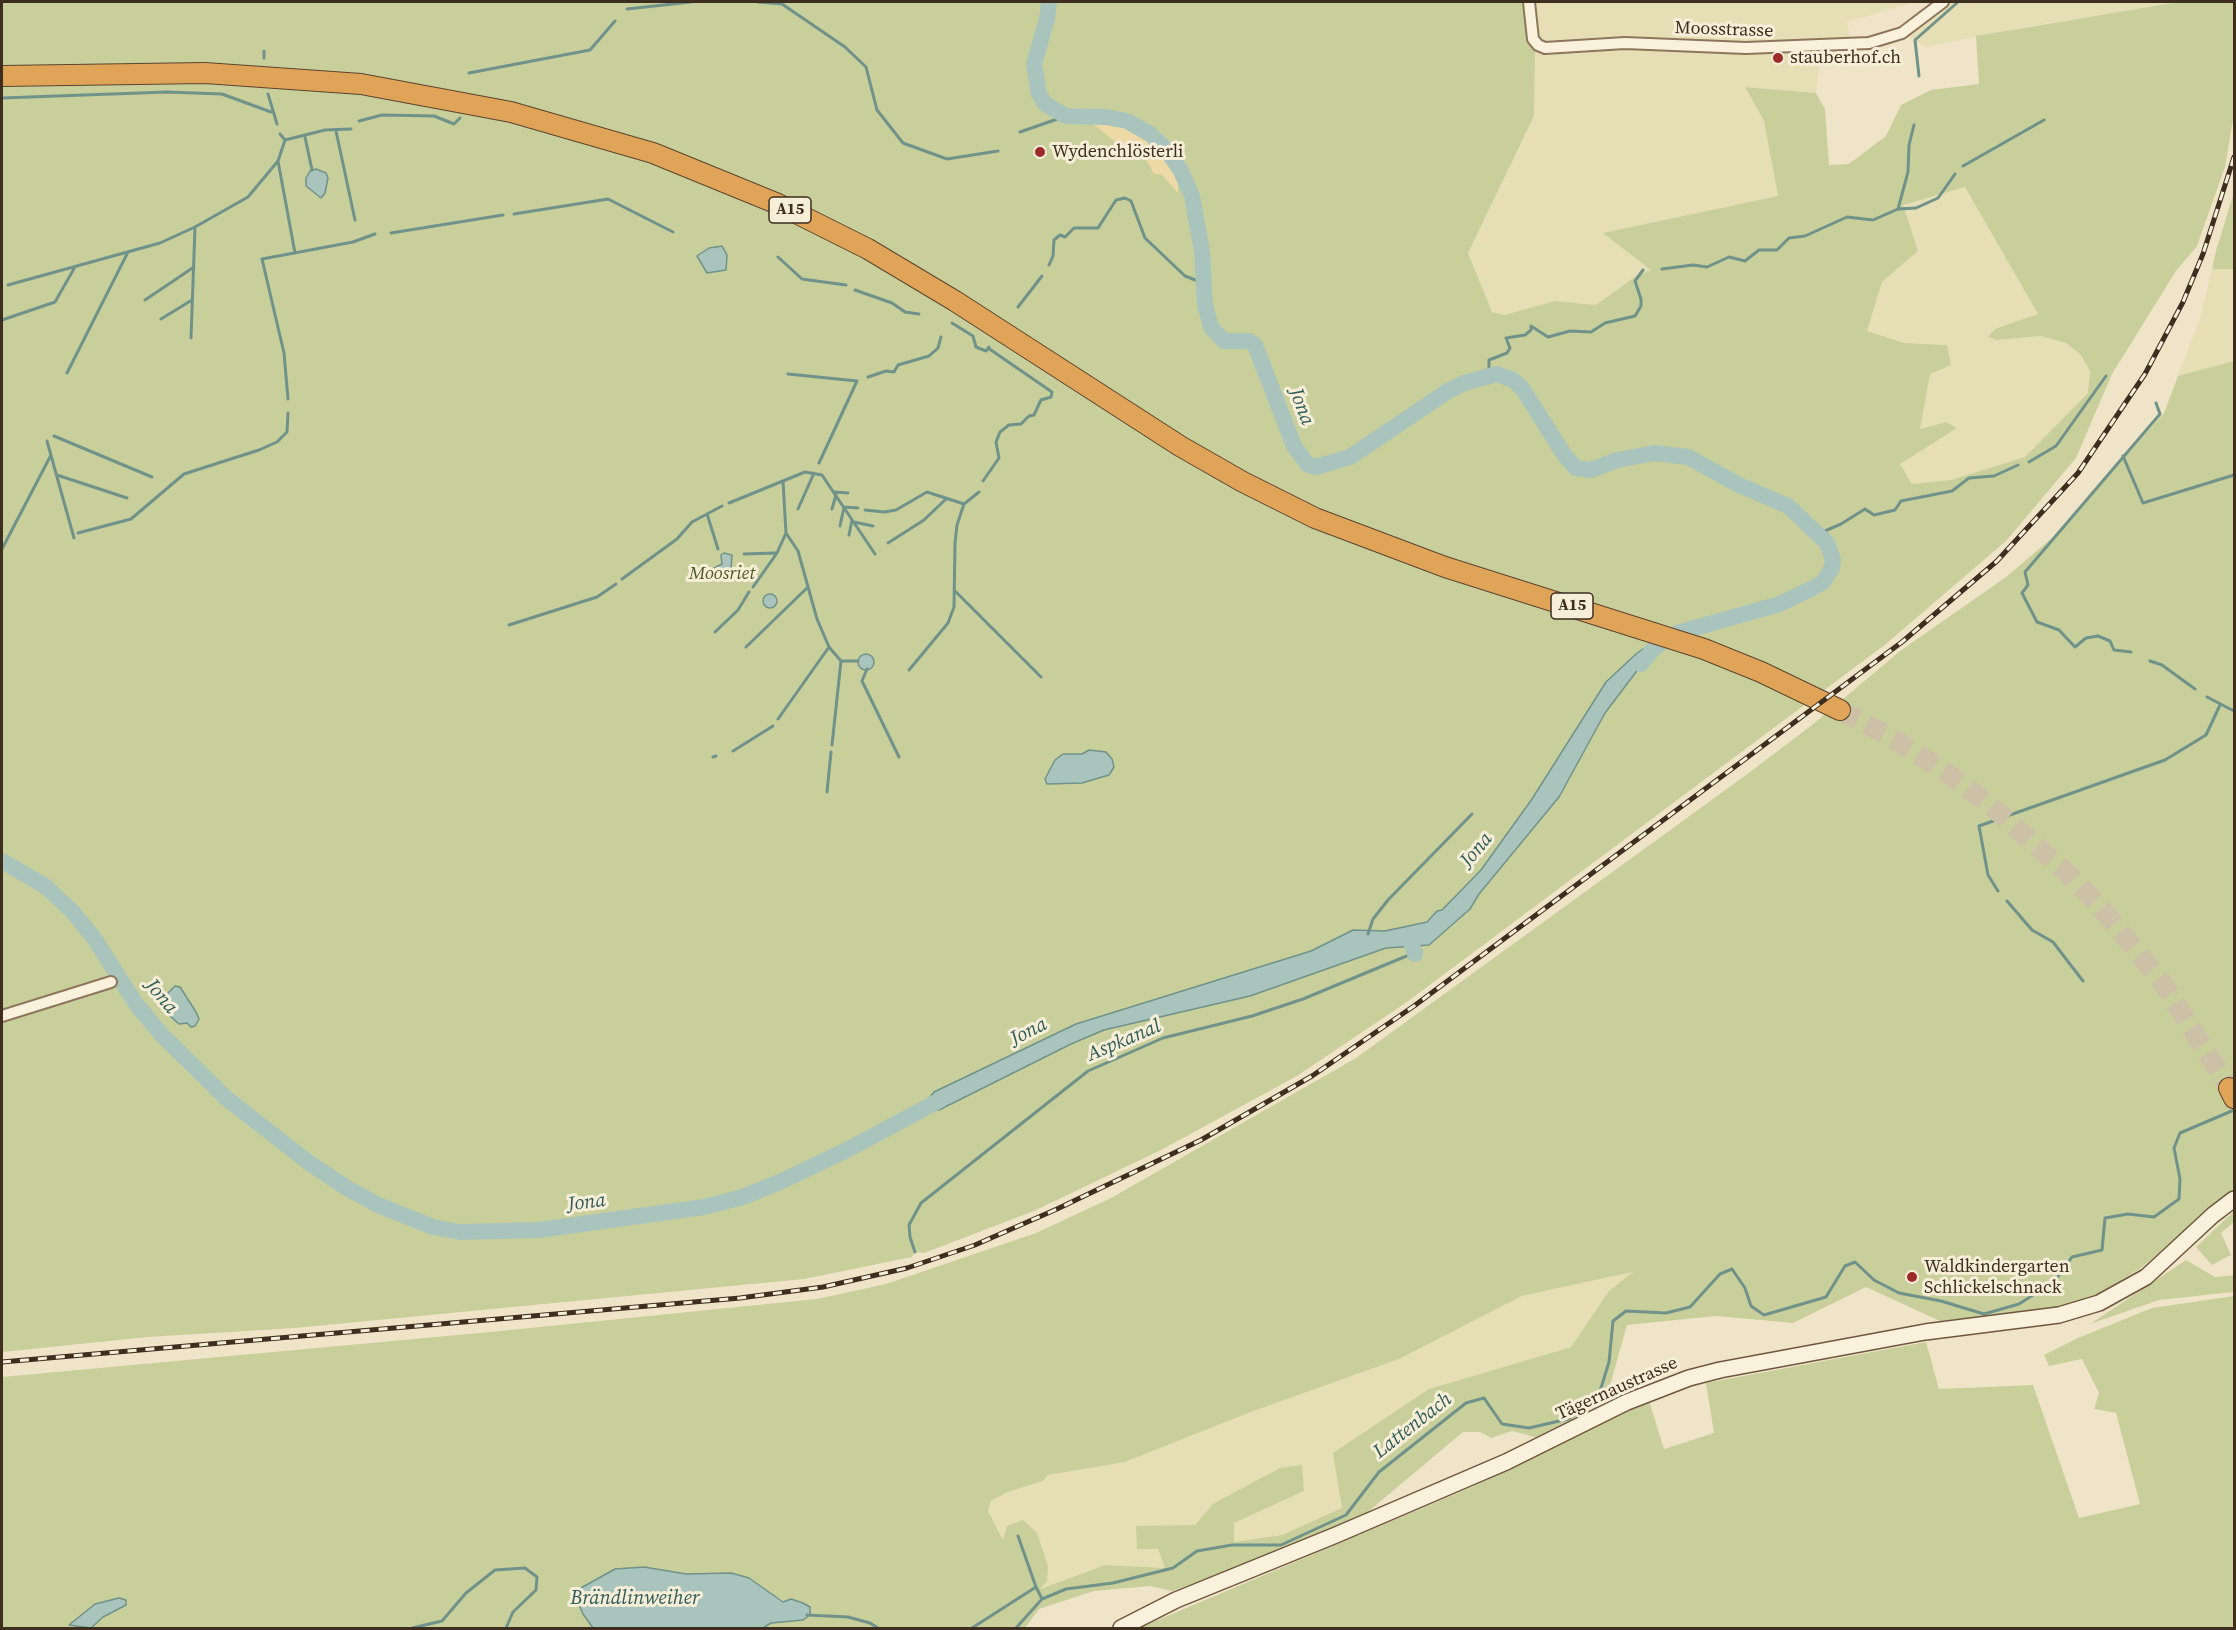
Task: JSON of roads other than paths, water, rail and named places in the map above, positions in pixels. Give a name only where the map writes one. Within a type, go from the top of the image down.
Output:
[{"type":"highway","name":"A15","points":[[2,76],[205,72],[362,84],[511,112],[653,153],[778,204],[868,249],[955,301],[1180,446],[1243,482],[1315,518],[1445,567],[1642,627],[1719,654],[1778,679],[1840,710]]},
{"type":"street","name":"Moosstrasse","points":[[1529,2],[1533,39],[1545,48],[1625,43],[1746,48],[1869,43],[1902,33],[1943,2]]},
{"type":"street","points":[[2,1016],[111,982]]},
{"type":"street","name":"Tägernaustrasse","points":[[1121,1629],[1176,1600],[1358,1526],[1506,1462],[1627,1402],[1689,1378],[1720,1370],[1925,1332],[2059,1315],[2099,1303],[2146,1277],[2213,1215],[2235,1199]]},
{"type":"water","points":[[316,169],[326,173],[328,178],[325,193],[321,198],[306,186],[306,178],[310,171]]},
{"type":"water","points":[[722,246],[727,255],[726,270],[707,273],[697,256],[709,248]]},
{"type":"water","points":[[724,553],[732,555],[731,570],[719,576],[709,576],[708,571],[722,564],[721,555]]},
{"type":"water","points":[[767,594],[773,594],[777,601],[773,608],[767,608],[763,604],[763,598]]},
{"type":"water","points":[[1655,647],[1605,713],[1559,797],[1479,894],[1470,909],[1429,945],[1386,948],[1250,996],[1104,1030],[939,1110],[921,1109],[934,1092],[1076,1024],[1311,951],[1353,930],[1385,931],[1427,922],[1481,870],[1532,799],[1606,682],[1643,649]]},
{"type":"water","points":[[866,654],[874,662],[866,670],[858,662]]},
{"type":"water","points":[[1089,750],[1106,752],[1112,759],[1114,767],[1109,775],[1082,783],[1047,784],[1045,779],[1055,760],[1063,754],[1082,754]]},
{"type":"water","points":[[175,986],[180,987],[196,1012],[199,1019],[195,1026],[191,1027],[187,1023],[179,1024],[171,1017],[165,996]]},
{"type":"water","name":"Brändlinweiher","points":[[644,1567],[686,1574],[731,1573],[749,1578],[783,1602],[791,1599],[810,1607],[810,1615],[803,1620],[771,1623],[763,1628],[593,1628],[583,1614],[575,1596],[579,1589],[615,1569]]},
{"type":"water","points":[[119,1598],[126,1600],[126,1605],[103,1617],[91,1628],[69,1625],[95,1604]]},
{"type":"waterway","points":[[627,9],[691,2]]},
{"type":"waterway","points":[[758,2],[782,4],[845,47],[866,67],[877,110],[903,143],[947,159],[998,151]]},
{"type":"waterway","name":"Jona","points":[[1049,2],[1047,19],[1034,64],[1039,94],[1045,104],[1066,116],[1106,117],[1127,121],[1150,134],[1165,148],[1180,169],[1192,196],[1202,251],[1205,305],[1211,327],[1224,341],[1249,341],[1255,345],[1294,446],[1308,465],[1316,467],[1350,457],[1448,391],[1464,383],[1497,374],[1513,380],[1522,388],[1565,456],[1576,468],[1591,470],[1617,460],[1655,453],[1688,457],[1739,485],[1788,506],[1827,543],[1833,560],[1832,568],[1823,582],[1780,604],[1677,633],[1655,647],[1641,664]]},
{"type":"waterway","points":[[1919,76],[1915,40],[1958,2]]},
{"type":"waterway","points":[[469,73],[590,50],[615,21]]},
{"type":"waterway","points":[[264,51],[264,58]]},
{"type":"waterway","points":[[2,98],[167,92],[222,94],[271,112]]},
{"type":"waterway","points":[[268,94],[277,124]]},
{"type":"waterway","points":[[359,121],[382,115],[434,116],[454,124],[460,118]]},
{"type":"waterway","points":[[1020,132],[1066,116]]},
{"type":"waterway","points":[[1963,166],[2044,120]]},
{"type":"waterway","points":[[1662,269],[1693,265],[1707,267],[1729,257],[1745,261],[1759,250],[1777,250],[1789,238],[1805,236],[1847,217],[1873,220],[1898,209],[1908,172],[1909,145],[1914,125]]},
{"type":"waterway","points":[[280,134],[285,140],[325,130],[351,129]]},
{"type":"waterway","points":[[336,131],[355,220]]},
{"type":"waterway","points":[[305,137],[312,170]]},
{"type":"waterway","points":[[8,285],[160,243],[195,227],[248,197],[278,161],[285,140]]},
{"type":"waterway","points":[[278,161],[295,253]]},
{"type":"waterway","points":[[1898,209],[1916,208],[1938,198],[1955,174]]},
{"type":"waterway","points":[[1049,265],[1053,256],[1054,240],[1060,235],[1065,237],[1074,228],[1098,228],[1116,200],[1125,198],[1131,201],[1145,238],[1185,276],[1203,283]]},
{"type":"waterway","points":[[514,214],[608,199],[673,232]]},
{"type":"waterway","points":[[391,233],[503,215]]},
{"type":"waterway","points":[[191,338],[195,227]]},
{"type":"waterway","points":[[288,399],[284,353],[262,259],[353,242],[375,234]]},
{"type":"waterway","points":[[67,373],[128,252]]},
{"type":"waterway","points":[[778,257],[802,279],[846,285]]},
{"type":"waterway","points":[[2,320],[55,302],[75,267]]},
{"type":"waterway","points":[[145,300],[194,267]]},
{"type":"waterway","points":[[1489,374],[1489,360],[1507,353],[1510,348],[1506,338],[1525,335],[1531,330],[1531,326],[1548,337],[1570,331],[1591,332],[1605,323],[1635,316],[1641,306],[1635,281],[1643,270]]},
{"type":"waterway","points":[[1018,307],[1042,276]]},
{"type":"waterway","points":[[855,290],[892,303],[905,312],[919,314]]},
{"type":"waterway","points":[[161,319],[192,300]]},
{"type":"waterway","points":[[952,323],[973,336],[976,347],[986,351],[989,347]]},
{"type":"waterway","points":[[868,377],[886,371],[894,372],[898,365],[929,356],[938,348],[941,337]]},
{"type":"waterway","points":[[983,481],[999,458],[996,442],[1000,432],[1009,425],[1021,424],[1029,416],[1034,415],[1041,400],[1051,397],[1052,392],[988,348]]},
{"type":"waterway","points":[[788,374],[857,381],[819,463]]},
{"type":"waterway","points":[[2029,462],[2056,446],[2106,376]]},
{"type":"waterway","points":[[2131,652],[2114,650],[2110,641],[2098,636],[2086,638],[2075,647],[2059,630],[2037,622],[2022,593],[2028,585],[2025,572],[2160,414],[2156,403]]},
{"type":"waterway","points":[[78,533],[131,519],[184,474],[277,442],[287,432],[288,413]]},
{"type":"waterway","points":[[54,436],[152,477]]},
{"type":"waterway","points":[[47,441],[74,538]]},
{"type":"waterway","points":[[2,549],[51,455]]},
{"type":"waterway","points":[[2123,456],[2143,503],[2234,475]]},
{"type":"waterway","points":[[1818,534],[1841,524],[1865,509],[1874,515],[1895,510],[1901,501],[1952,491],[1969,478],[1994,476],[2018,465]]},
{"type":"waterway","points":[[729,503],[805,472],[822,475],[875,554]]},
{"type":"waterway","points":[[798,509],[814,473]]},
{"type":"waterway","points":[[57,475],[127,498]]},
{"type":"waterway","points":[[783,481],[786,533],[798,551],[817,619],[829,647],[841,661],[832,745]]},
{"type":"waterway","points":[[835,492],[848,493]]},
{"type":"waterway","points":[[865,510],[884,512],[896,510],[927,492],[964,504]]},
{"type":"waterway","points":[[909,670],[948,623],[954,607],[957,525],[964,504],[979,492]]},
{"type":"waterway","points":[[832,509],[836,495]]},
{"type":"waterway","points":[[888,543],[924,520],[946,499]]},
{"type":"waterway","points":[[622,579],[677,539],[692,522],[722,506]]},
{"type":"waterway","points":[[840,526],[844,507],[858,508]]},
{"type":"waterway","points":[[707,514],[718,549]]},
{"type":"waterway","points":[[849,535],[852,520]]},
{"type":"waterway","points":[[854,522],[873,526]]},
{"type":"waterway","points":[[753,587],[777,553],[786,533]]},
{"type":"waterway","points":[[744,554],[775,553]]},
{"type":"waterway","points":[[509,625],[597,597],[616,584]]},
{"type":"waterway","points":[[746,647],[807,588]]},
{"type":"waterway","points":[[955,591],[1041,677]]},
{"type":"waterway","points":[[715,632],[738,610],[749,592]]},
{"type":"waterway","points":[[778,719],[829,647]]},
{"type":"waterway","points":[[841,661],[858,661]]},
{"type":"waterway","points":[[2150,661],[2162,665],[2195,689]]},
{"type":"waterway","points":[[867,669],[862,681],[899,757]]},
{"type":"waterway","points":[[2207,697],[2234,711]]},
{"type":"waterway","points":[[1998,891],[1988,875],[1979,826],[2165,760],[2206,735],[2220,705]]},
{"type":"waterway","points":[[733,751],[773,726]]},
{"type":"waterway","points":[[827,792],[831,752]]},
{"type":"waterway","points":[[1368,934],[1373,919],[1388,900],[1472,814]]},
{"type":"waterway","name":"Jona","points":[[2,861],[45,886],[72,911],[94,938],[136,1004],[162,1035],[226,1098],[308,1162],[347,1188],[378,1205],[433,1227],[460,1232],[539,1230],[704,1207],[743,1197],[782,1181],[849,1149],[940,1100]]},
{"type":"waterway","points":[[2007,901],[2032,930],[2053,942],[2083,981]]},
{"type":"waterway","points":[[1409,936],[1415,954]]},
{"type":"waterway","name":"Aspkanal","points":[[915,1252],[909,1225],[921,1203],[1088,1071],[1163,1038],[1252,1016],[1303,999],[1421,950]]},
{"type":"waterway","name":"Lattenbach","points":[[1016,1628],[1042,1599],[1066,1589],[1113,1583],[1173,1568],[1197,1551],[1232,1545],[1281,1545],[1346,1515],[1379,1472],[1466,1403],[1484,1398],[1502,1424],[1529,1428],[1568,1419],[1597,1401],[1609,1362],[1613,1321],[1626,1311],[1666,1313],[1690,1307],[1720,1274],[1732,1269],[1745,1288],[1751,1306],[1764,1315],[1826,1297],[1845,1266],[1855,1262],[1874,1280],[1899,1293],[1941,1301],[1984,1314],[2019,1304],[2055,1281],[2072,1257],[2102,1250],[2105,1218],[2128,1214],[2154,1217],[2179,1199],[2180,1179],[2174,1148],[2180,1133],[2234,1110]]},
{"type":"waterway","points":[[1018,1536],[1042,1599]]},
{"type":"waterway","name":"Lattenbach","points":[[412,1628],[442,1621],[466,1593],[495,1570],[525,1568],[537,1577],[536,1590],[513,1612],[506,1628]]},
{"type":"waterway","points":[[972,1628],[1036,1587]]},
{"type":"waterway","points":[[807,1615],[848,1617],[870,1623],[878,1628]]},
{"type":"tunnel","points":[[1840,710],[1894,739],[1947,773],[1990,805],[2064,870],[2097,903],[2162,982],[2229,1088]]},
{"type":"railway","points":[[2,1362],[740,1298],[823,1287],[907,1268],[975,1245],[1057,1209],[1201,1140],[1312,1076],[1414,1006],[1902,642],[1997,561],[2078,473],[2145,374],[2183,302],[2203,254],[2234,157]]},
{"type":"place","name":"stauberhof.ch","points":[[1778,58]]},
{"type":"place","name":"Wydenchlösterli","points":[[1040,152]]},
{"type":"place","name":"Waldkindergarten Schlickelschnack","points":[[1912,1277]]},
{"type":"park label","name":"Moosriet","points":[[722,574]]}]
